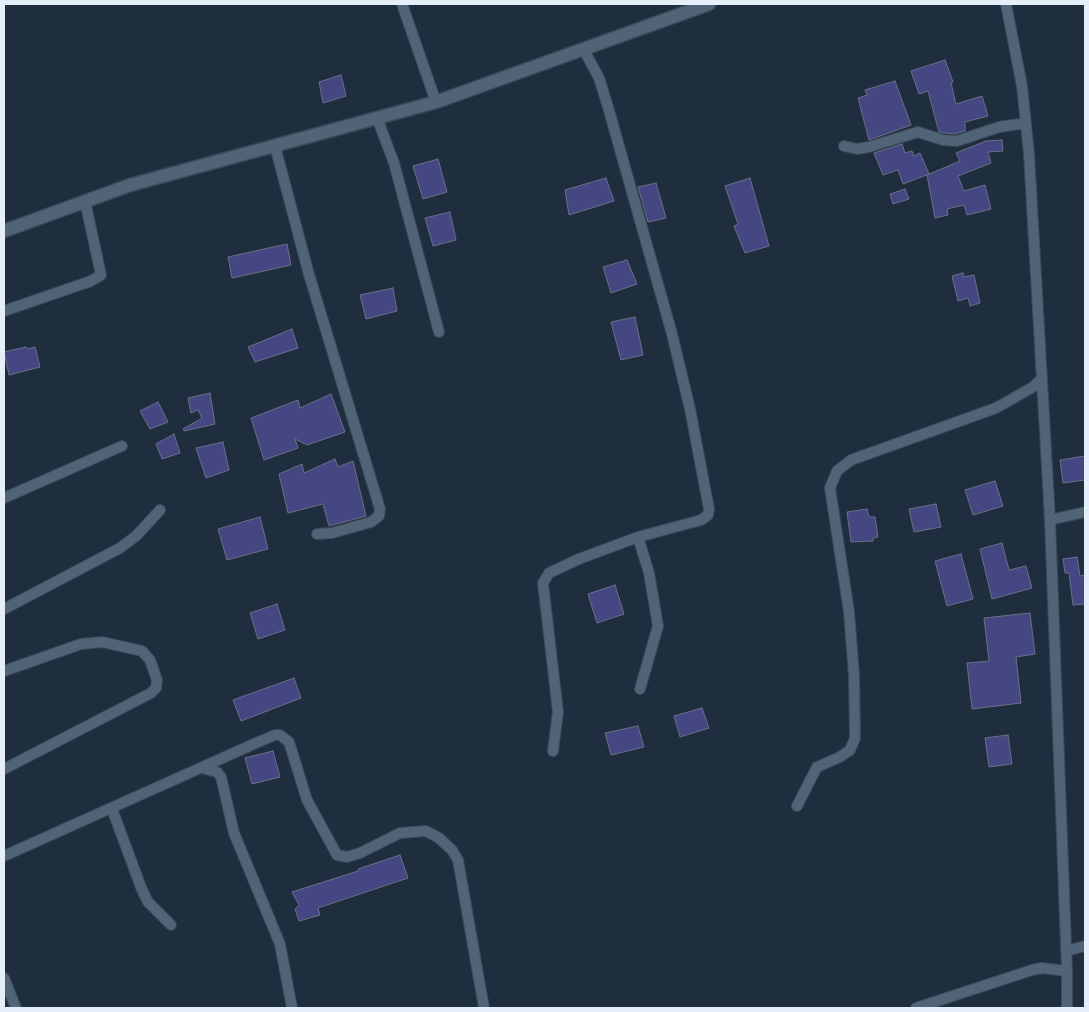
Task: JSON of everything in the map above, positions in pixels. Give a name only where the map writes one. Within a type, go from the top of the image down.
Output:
[{"type":"street","points":[[402,4],[436,102]]},
{"type":"street","points":[[4,231],[130,185],[436,102],[710,4]]},
{"type":"street","points":[[1006,4],[1022,86],[1026,123],[1042,378],[1050,520],[1067,1008]]},
{"type":"street","points":[[553,751],[558,712],[543,582],[549,574],[579,559],[638,537],[701,520],[708,515],[709,509],[690,409],[672,334],[608,107],[598,78],[584,50]]},
{"type":"street","points":[[377,118],[394,163],[439,332]]},
{"type":"street","points":[[844,146],[869,147],[918,132],[943,140],[957,141],[1000,127],[1026,123]]},
{"type":"street","points":[[275,146],[308,271],[380,509],[379,516],[371,522],[332,533],[317,534]]},
{"type":"street","points":[[4,311],[90,281],[101,275],[85,201]]},
{"type":"street","points":[[798,806],[817,767],[840,757],[850,750],[855,738],[854,676],[849,612],[830,488],[837,471],[851,460],[996,408],[1033,387],[1042,378]]},
{"type":"street","points":[[4,498],[122,446]]},
{"type":"street","points":[[4,609],[120,548],[136,536],[160,510]]},
{"type":"street","points":[[1050,520],[1085,512]]},
{"type":"street","points":[[638,537],[649,573],[658,626],[640,688]]},
{"type":"street","points":[[4,671],[80,644],[102,642],[142,651],[150,660],[157,680],[156,688],[151,693],[4,769]]},
{"type":"street","points":[[4,856],[256,743],[275,735],[280,735],[289,742],[307,800],[337,855],[346,857],[360,853],[400,832],[426,831],[439,838],[452,850],[458,860],[484,1008]]},
{"type":"street","points":[[202,768],[217,772],[221,777],[234,833],[280,944],[292,1008]]},
{"type":"street","points":[[112,808],[148,902],[171,925]]},
{"type":"street","points":[[1066,952],[1085,946]]},
{"type":"street","points":[[916,1008],[1032,970],[1042,968],[1067,971]]},
{"type":"street","points":[[4,978],[16,1008]]},
{"type":"building","points":[[945,60],[953,82],[951,83],[956,104],[982,96],[988,116],[965,122],[965,131],[954,134],[939,132],[928,91],[919,94],[911,71]]},
{"type":"building","points":[[341,75],[346,96],[323,103],[319,82]]},
{"type":"building","points":[[895,81],[911,125],[869,140],[858,98],[867,95],[865,90]]},
{"type":"building","points":[[1002,140],[1003,151],[988,152],[991,163],[958,176],[964,191],[985,185],[991,209],[967,215],[964,205],[947,209],[948,215],[935,218],[927,175],[960,161],[956,153],[986,141]]},
{"type":"building","points":[[902,144],[905,153],[912,151],[914,156],[920,153],[929,174],[903,184],[898,170],[883,175],[874,153]]},
{"type":"building","points":[[438,159],[447,192],[423,199],[413,166]]},
{"type":"building","points":[[606,178],[614,201],[569,215],[565,190]]},
{"type":"building","points":[[750,178],[769,246],[745,253],[734,226],[738,224],[725,186]]},
{"type":"building","points":[[656,183],[666,218],[648,222],[638,187]]},
{"type":"building","points":[[905,189],[909,199],[893,204],[890,194]]},
{"type":"building","points":[[450,212],[456,240],[433,246],[425,218]]},
{"type":"building","points":[[287,244],[291,265],[232,278],[228,257]]},
{"type":"building","points":[[627,260],[637,284],[611,293],[603,267]]},
{"type":"building","points":[[963,273],[964,277],[974,275],[980,303],[970,306],[968,298],[958,301],[952,276]]},
{"type":"building","points":[[393,288],[397,311],[366,319],[360,295]]},
{"type":"building","points":[[635,317],[643,355],[621,360],[611,322]]},
{"type":"building","points":[[292,329],[298,348],[255,362],[248,347]]},
{"type":"building","points":[[26,347],[28,349],[35,347],[40,367],[9,375],[4,352]]},
{"type":"building","points":[[210,393],[215,424],[184,431],[183,429],[202,418],[198,410],[191,413],[188,398]]},
{"type":"building","points":[[331,394],[345,432],[307,445],[295,439],[298,448],[264,460],[251,418],[298,400],[300,408]]},
{"type":"building","points":[[158,402],[168,422],[150,429],[140,411]]},
{"type":"building","points":[[174,434],[180,453],[162,459],[156,444]]},
{"type":"building","points":[[223,442],[229,470],[206,478],[196,448]]},
{"type":"building","points":[[1085,456],[1085,480],[1063,483],[1060,460]]},
{"type":"building","points":[[335,459],[338,467],[353,461],[366,516],[329,526],[323,504],[288,513],[279,474],[302,464],[304,473]]},
{"type":"building","points":[[995,481],[1003,506],[973,515],[965,490]]},
{"type":"building","points":[[936,504],[941,527],[914,532],[909,509]]},
{"type":"building","points":[[867,509],[869,517],[875,517],[878,537],[873,538],[873,541],[851,542],[847,512]]},
{"type":"building","points":[[260,517],[268,549],[227,560],[218,529]]},
{"type":"building","points":[[1002,543],[1009,570],[1026,566],[1032,588],[992,599],[980,549]]},
{"type":"building","points":[[961,554],[973,599],[947,606],[935,561]]},
{"type":"building","points":[[1077,557],[1080,576],[1085,575],[1085,604],[1073,605],[1069,573],[1065,573],[1063,559]]},
{"type":"building","points":[[615,585],[624,614],[597,623],[588,594]]},
{"type":"building","points":[[277,604],[285,630],[258,639],[250,613]]},
{"type":"building","points":[[1030,613],[1035,654],[1016,657],[1021,703],[972,709],[967,663],[989,661],[984,618]]},
{"type":"building","points":[[294,678],[301,698],[241,721],[233,700]]},
{"type":"building","points":[[702,708],[709,728],[680,737],[674,716]]},
{"type":"building","points":[[638,726],[644,747],[611,755],[605,733]]},
{"type":"building","points":[[1008,735],[1012,764],[989,767],[985,738]]},
{"type":"building","points":[[273,751],[280,777],[252,784],[245,758]]},
{"type":"building","points":[[400,855],[408,878],[318,908],[320,915],[299,921],[295,909],[299,905],[292,892],[358,871],[358,869]]}]
